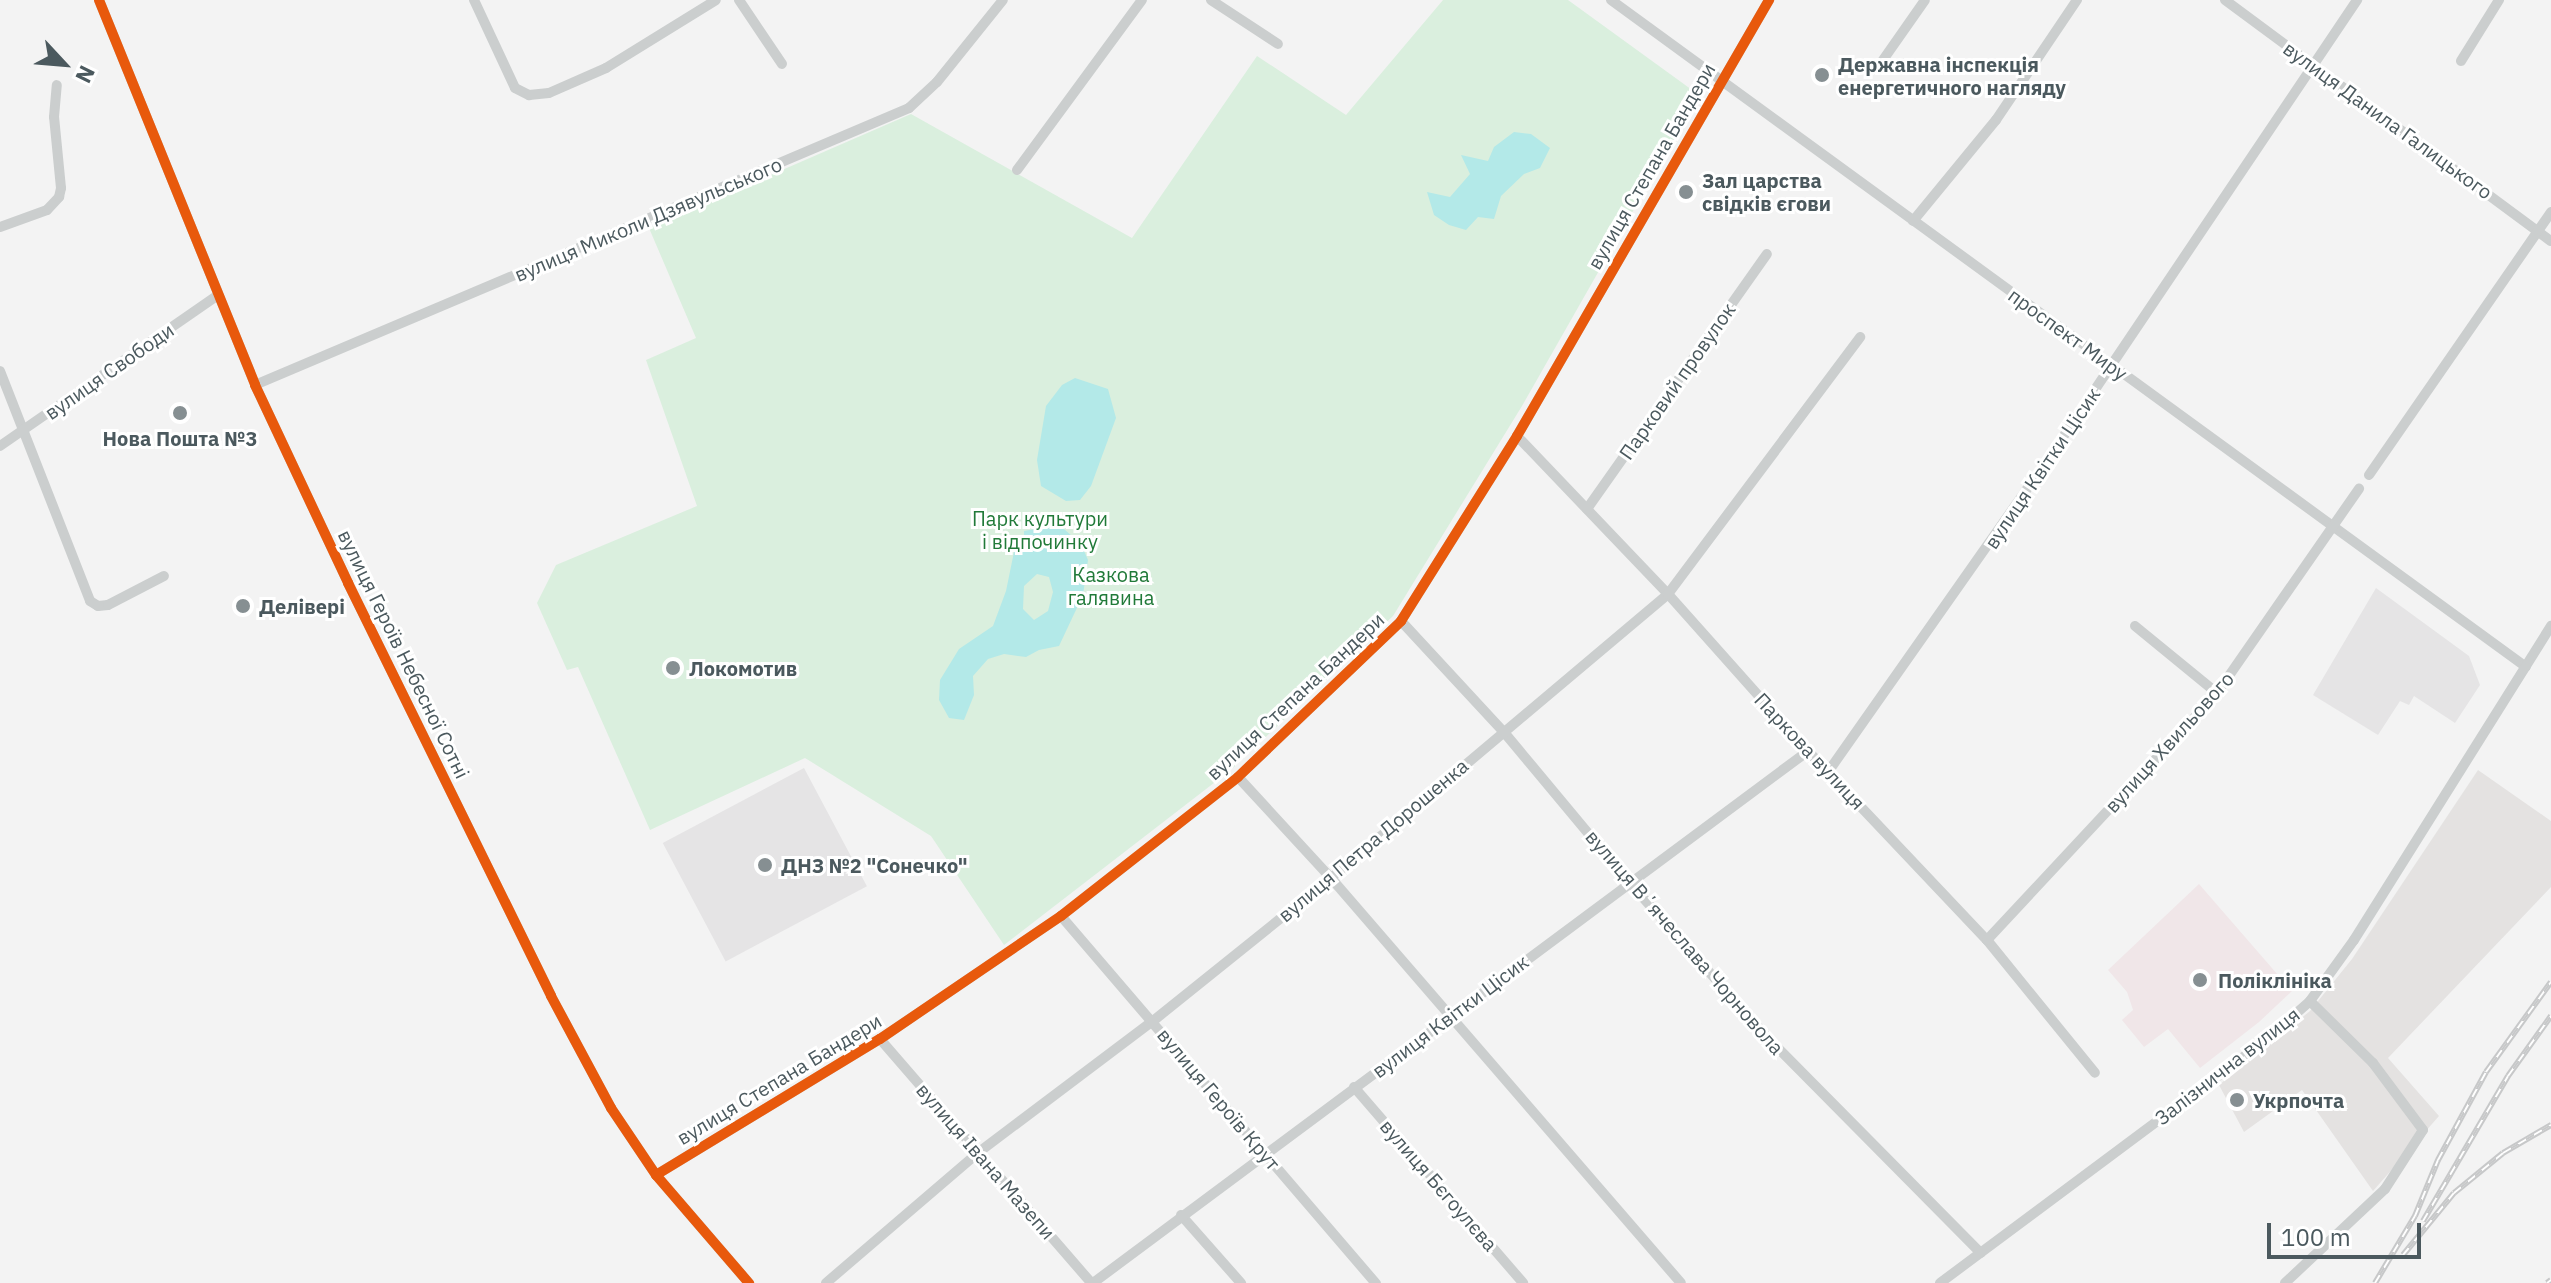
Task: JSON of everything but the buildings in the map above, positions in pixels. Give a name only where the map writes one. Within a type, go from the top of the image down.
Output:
[{"type":"street","name":"вулиця Героїв Небесної Сотні","points":[[99,0],[255,385],[551,996],[611,1108],[656,1175],[749,1283]]},
{"type":"street","points":[[474,0],[515,88],[529,95],[549,93],[606,68],[716,0]]},
{"type":"street","points":[[739,0],[782,64]]},
{"type":"street","name":"вулиця Миколи Дзявульського","points":[[255,385],[909,108],[937,82],[1003,0]]},
{"type":"street","points":[[1017,170],[1142,0]]},
{"type":"street","points":[[1211,0],[1278,44]]},
{"type":"street","name":"проспект Миру","points":[[1611,0],[2526,667]]},
{"type":"street","name":"вулиця Степана Бандери","points":[[656,1175],[880,1039],[1061,916],[1238,777],[1401,621],[1517,436],[1769,0]]},
{"type":"street","points":[[1876,70],[1925,0]]},
{"type":"street","points":[[1913,221],[1996,120],[2077,0]]},
{"type":"street","name":"вулиця Данила Галицького","points":[[2225,0],[2551,241]]},
{"type":"street","name":"вулиця Квітки Цісик","points":[[1828,772],[2112,365],[2357,0]]},
{"type":"street","points":[[2461,61],[2499,0]]},
{"type":"street","points":[[0,227],[47,210],[59,197],[61,188],[54,117],[57,85]]},
{"type":"street","points":[[2369,475],[2551,212]]},
{"type":"street","name":"Парковий провулок","points":[[1587,509],[1767,254]]},
{"type":"street","name":"вулиця Свободи","points":[[0,446],[218,295]]},
{"type":"street","name":"вулиця Петра Дорошенка","points":[[826,1283],[979,1152],[1153,1021],[1331,878],[1668,594],[1860,337]]},
{"type":"street","points":[[0,371],[90,601],[98,606],[108,605],[164,576]]},
{"type":"street","name":"Паркова вулиця","points":[[1517,436],[1668,594],[1808,751],[1987,940],[2095,1073]]},
{"type":"street","name":"вулиця Хвильового","points":[[1987,940],[2217,693],[2359,489]]},
{"type":"street","name":"вулиця Вʼячеслава Чорновола","points":[[1401,621],[1503,731],[1629,882],[1769,1039],[1981,1253]]},
{"type":"street","points":[[2135,626],[2217,693]]},
{"type":"street","name":"Залізнична вулиця","points":[[1940,1283],[2265,1041],[2310,1001],[2347,951],[2551,626]]},
{"type":"street","name":"вулиця Квітки Цісик","points":[[1092,1283],[1808,751]]},
{"type":"street","points":[[1238,777],[1331,878],[1681,1283]]},
{"type":"street","name":"вулиця Героїв Крут","points":[[1061,916],[1376,1283]]},
{"type":"street","points":[[2285,1283],[2385,1189],[2423,1130],[2373,1063],[2310,1001]]},
{"type":"street","name":"вулиця Івана Мазепи","points":[[880,1039],[1092,1283]]},
{"type":"street","name":"вулиця Бєгоулєва","points":[[1354,1087],[1523,1283]]},
{"type":"street","points":[[1181,1215],[1241,1283]]},
{"type":"shaded area","points":[[2376,588],[2469,656],[2480,685],[2455,723],[2414,696],[2409,705],[2400,701],[2378,735],[2313,695]]},
{"type":"shaded area","name":"ДНЗ №2 \"Сонечко\"","points":[[804,768],[867,886],[726,961],[663,843]]},
{"type":"shaded area","points":[[2478,770],[2551,821],[2551,887],[2388,1058],[2439,1116],[2373,1191],[2302,1090],[2244,1132],[2219,1085],[2310,1011],[2352,959]]},
{"type":"shaded area","name":"Поліклініка","points":[[2199,884],[2292,991],[2259,1022],[2200,1068],[2168,1029],[2144,1047],[2122,1020],[2133,1010],[2127,992],[2108,970]]},
{"type":"green space","name":"Парк культури і відпочинку","points":[[1443,0],[1568,0],[1699,95],[1522,406],[1393,616],[1232,769],[1004,945],[931,836],[805,758],[650,830],[578,667],[567,670],[537,603],[556,565],[697,506],[646,360],[696,338],[649,228],[911,114],[1132,238],[1257,56],[1346,115]]},
{"type":"water","points":[[1514,132],[1531,134],[1550,148],[1540,168],[1524,174],[1501,196],[1494,219],[1478,217],[1466,230],[1449,225],[1434,215],[1427,192],[1450,197],[1470,174],[1461,155],[1488,161],[1494,147]]},
{"type":"water","points":[[1075,378],[1108,389],[1116,418],[1091,486],[1080,500],[1066,501],[1041,486],[1037,460],[1046,406],[1062,385]]},
{"type":"water","points":[[1052,526],[1064,529],[1081,544],[1088,560],[1083,595],[1059,646],[1039,650],[1026,657],[1004,654],[988,659],[973,676],[974,695],[964,720],[949,718],[939,700],[940,680],[959,649],[993,626],[1006,591],[1014,552],[1024,542],[1024,531]],"holes":[[[1037,574],[1049,577],[1053,592],[1048,611],[1034,620],[1023,609],[1024,586]]]},
{"type":"railway","points":[[2375,1283],[2415,1216],[2438,1160],[2486,1072],[2551,982]]},
{"type":"railway","points":[[2423,1221],[2508,1076],[2551,1016]]},
{"type":"railway","points":[[2403,1255],[2454,1193],[2503,1153],[2551,1125]]},
{"type":"railway","points":[[2547,1283],[2551,1280]]},
{"type":"cycle path","points":[[99,0],[255,385],[348,583],[551,996],[611,1108],[656,1175],[749,1283]]},
{"type":"cycle path","points":[[656,1175],[880,1039],[1061,916],[1238,777],[1401,621],[1517,436],[1769,0]]},
{"type":"place","name":"Державна інспекція енергетичного нагляду","points":[[1822,75]]},
{"type":"place","name":"Зал царства свідків єгови","points":[[1686,192]]},
{"type":"place","name":"Нова Пошта №3","points":[[180,413]]},
{"type":"place","name":"Делівері","points":[[243,606]]},
{"type":"place","name":"Локомотив","points":[[673,668]]},
{"type":"place","name":"ДНЗ №2 \"Сонечко\"","points":[[765,865]]},
{"type":"place","name":"Поліклініка","points":[[2200,980]]},
{"type":"place","name":"Укрпочта","points":[[2237,1100]]},
{"type":"park label","name":"Казкова галявина","points":[[1111,586]]}]
